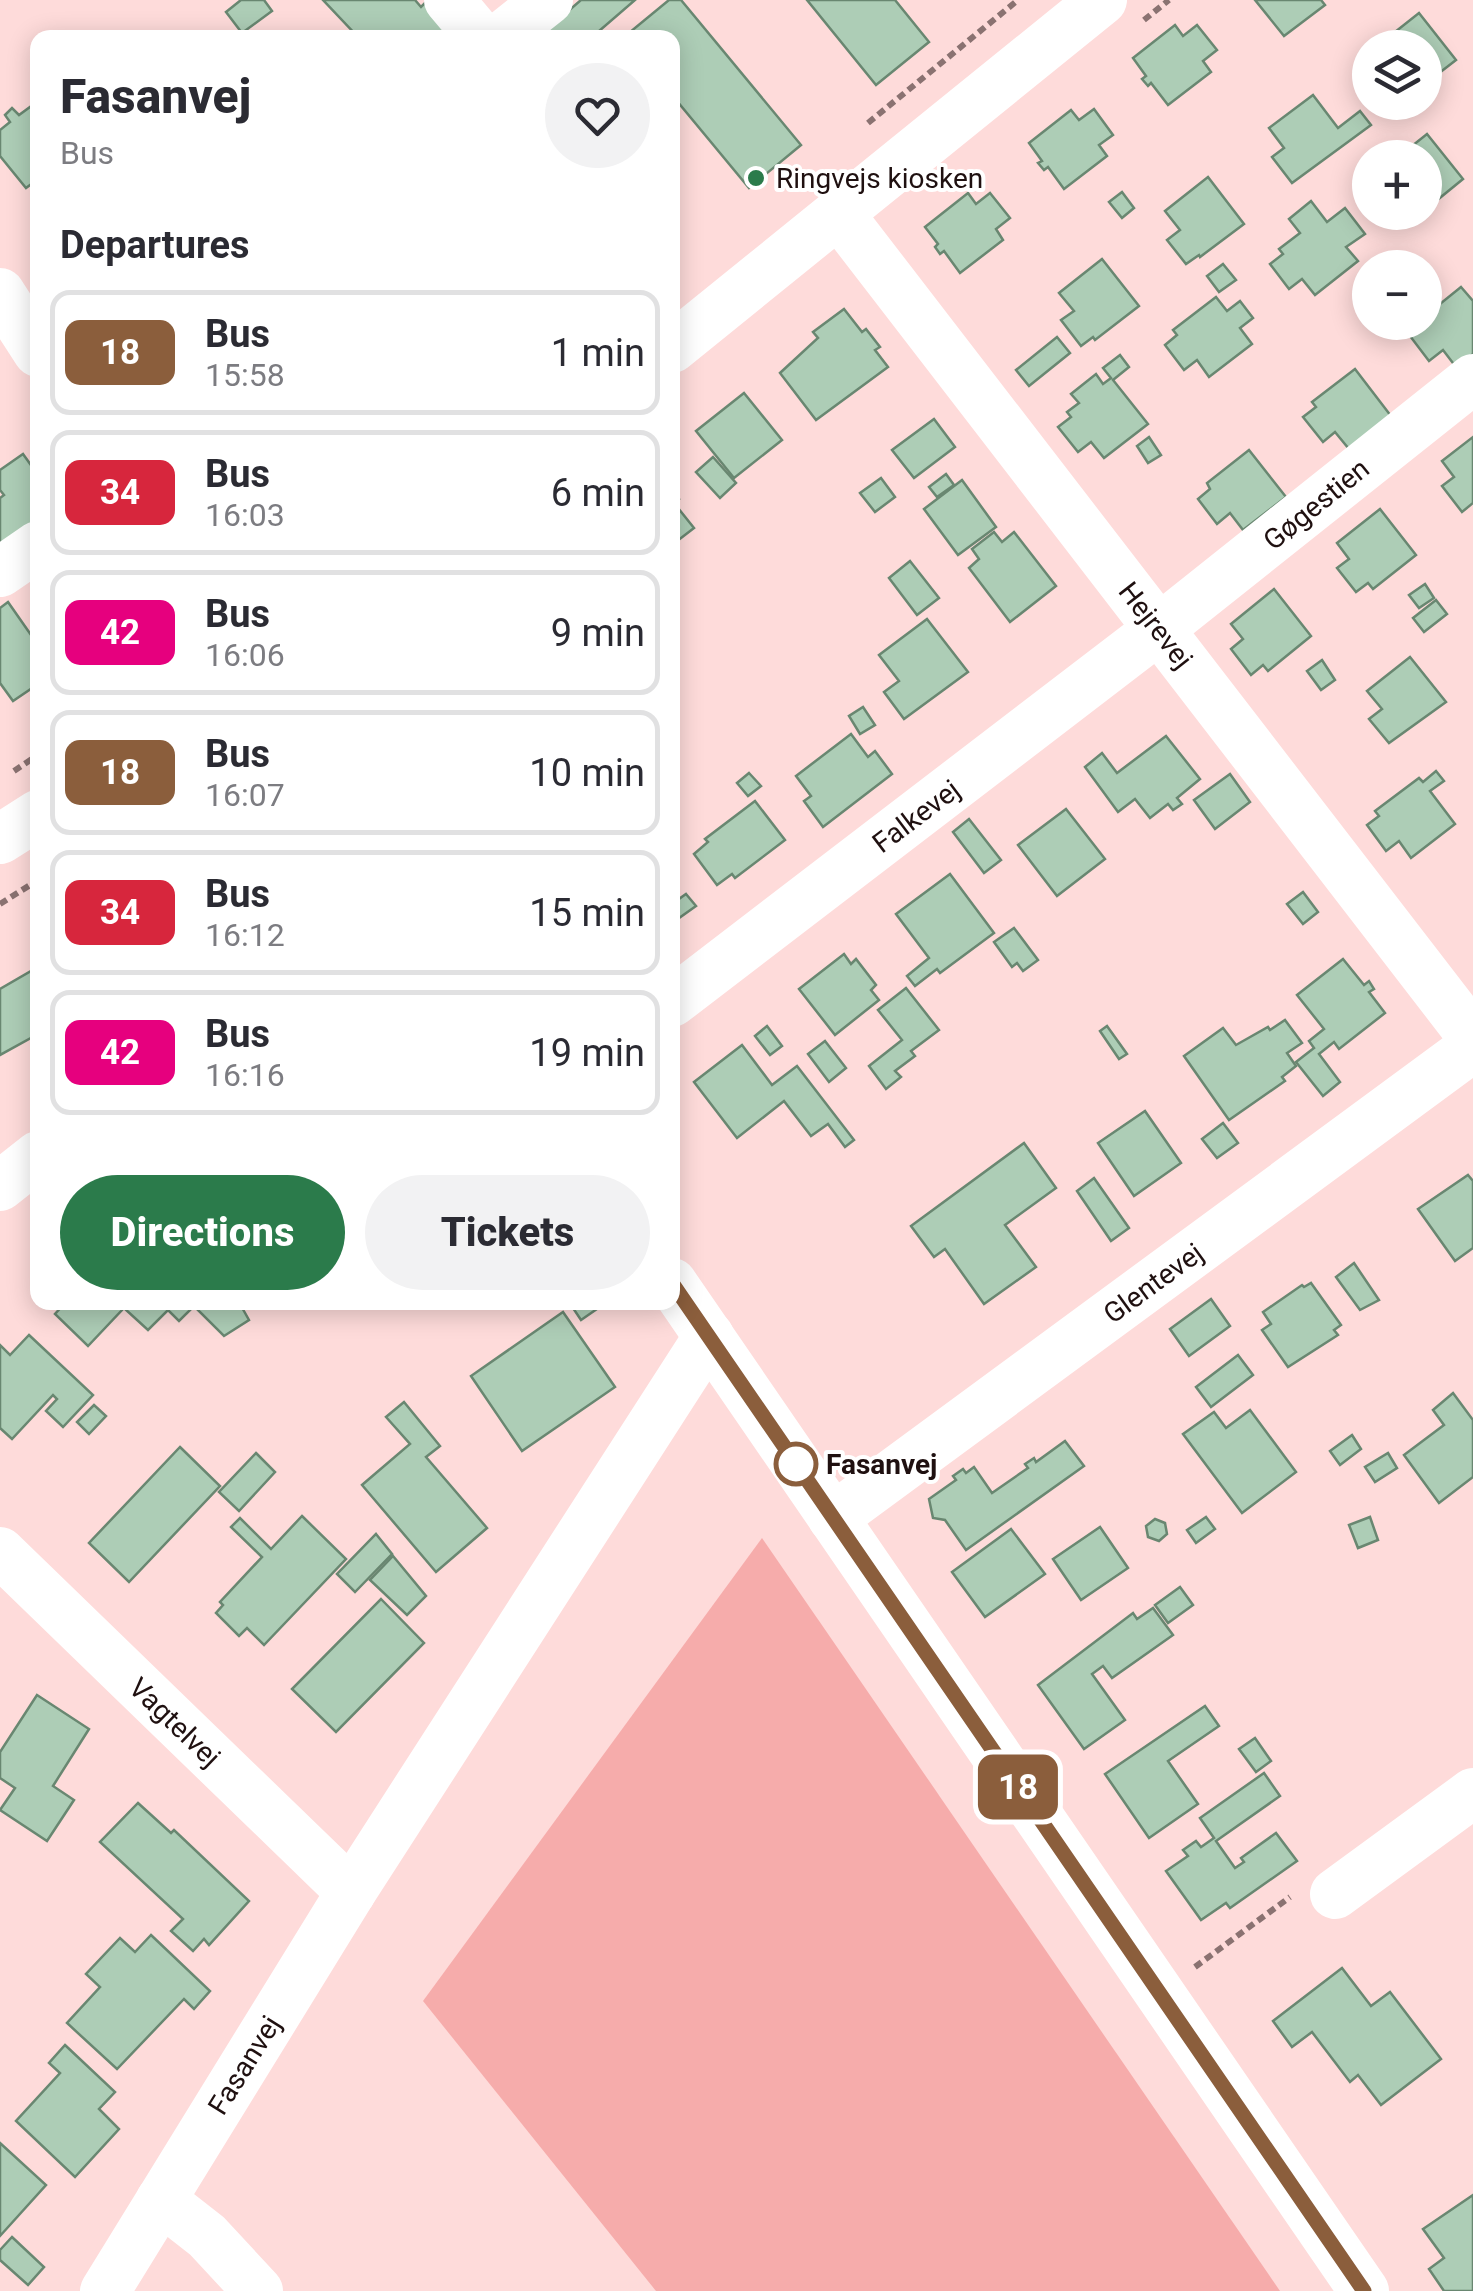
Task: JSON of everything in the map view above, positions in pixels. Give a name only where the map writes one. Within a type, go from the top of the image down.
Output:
[{"type":"street","points":[[449,0],[474,30]]},
{"type":"street","points":[[510,30],[548,0]]},
{"type":"street","points":[[680,342],[1102,0]]},
{"type":"street","name":"Hejrevej","points":[[839,214],[1473,1037]]},
{"type":"street","points":[[0,294],[30,340]]},
{"type":"street","name":"Gøgestien","points":[[1159,629],[1473,379]]},
{"type":"street","points":[[0,572],[30,551]]},
{"type":"street","name":"Falkevej","points":[[680,996],[1159,629]]},
{"type":"street","points":[[0,839],[30,819]]},
{"type":"street","name":"Glentevej","points":[[833,1518],[1473,1047]]},
{"type":"street","points":[[0,1186],[30,1162]]},
{"type":"street","points":[[680,1295],[1364,2291]]},
{"type":"street","name":"Fasanvej","points":[[105,2291],[351,1892],[708,1336]]},
{"type":"street","name":"Vagtelvej","points":[[0,1552],[351,1892]]},
{"type":"street","points":[[1335,1894],[1473,1793]]},
{"type":"street","points":[[161,2200],[207,2236],[258,2291]]},
{"type":"path","points":[[858,132],[1018,0]]},
{"type":"path","points":[[0,781],[30,760]]},
{"type":"path","points":[[0,904],[30,885]]},
{"type":"path","points":[[1160,1994],[1308,1884],[1335,1894]]},
{"type":"shaded area","points":[[762,1538],[1280,2291],[656,2291],[423,2001]]},
{"type":"building","points":[[241,0],[264,0],[272,11],[246,30],[240,30],[226,12]]},
{"type":"building","points":[[323,0],[415,0],[421,7],[426,2],[445,30],[351,30]]},
{"type":"building","points":[[581,0],[635,0],[600,30],[546,30]]},
{"type":"building","points":[[669,0],[681,0],[801,145],[749,188],[680,105],[680,30],[633,30]]},
{"type":"building","points":[[807,0],[895,0],[929,42],[876,85]]},
{"type":"building","points":[[1255,0],[1321,0],[1325,5],[1284,36]]},
{"type":"building","points":[[1419,13],[1432,30],[1398,30]]},
{"type":"building","points":[[1175,25],[1183,36],[1197,25],[1217,50],[1203,61],[1211,72],[1168,105],[1151,83],[1148,86],[1142,79],[1146,76],[1133,58]]},
{"type":"building","points":[[1442,42],[1456,60],[1442,71]]},
{"type":"building","points":[[1313,95],[1338,128],[1352,117],[1367,120],[1371,125],[1292,183],[1272,157],[1284,148],[1269,128]]},
{"type":"building","points":[[30,107],[30,185],[26,188],[0,156],[0,130],[10,122],[5,115],[12,108],[19,115]]},
{"type":"building","points":[[1094,109],[1113,135],[1099,145],[1107,156],[1064,189],[1048,167],[1044,170],[1038,163],[1042,161],[1029,143],[1071,110],[1079,120]]},
{"type":"building","points":[[1442,153],[1463,179],[1442,196]]},
{"type":"building","points":[[1208,177],[1244,224],[1186,264],[1167,240],[1180,230],[1165,211]]},
{"type":"building","points":[[1122,192],[1134,208],[1122,218],[1109,202]]},
{"type":"building","points":[[968,193],[976,204],[990,193],[1010,218],[996,229],[1003,240],[960,273],[944,251],[940,254],[935,247],[938,244],[925,227]]},
{"type":"building","points":[[1311,201],[1327,222],[1345,208],[1352,217],[1352,230],[1365,234],[1346,247],[1352,254],[1352,266],[1315,295],[1302,279],[1289,289],[1270,264],[1283,254],[1279,249],[1300,233],[1289,219]]},
{"type":"building","points":[[1102,259],[1139,306],[1095,340],[1093,337],[1081,346],[1061,320],[1074,311],[1059,293]]},
{"type":"building","points":[[1223,264],[1236,280],[1219,292],[1207,276]]},
{"type":"building","points":[[1461,287],[1473,301],[1473,354],[1456,367],[1443,350],[1429,361],[1413,340],[1442,340],[1442,302]]},
{"type":"building","points":[[1216,297],[1227,311],[1240,301],[1253,318],[1240,328],[1252,344],[1209,377],[1197,360],[1184,370],[1165,345],[1177,335],[1173,330]]},
{"type":"building","points":[[844,309],[880,347],[875,350],[888,367],[816,420],[780,373],[818,338],[813,332]]},
{"type":"building","points":[[1057,337],[1070,353],[1029,386],[1016,370]]},
{"type":"building","points":[[1120,355],[1129,367],[1113,380],[1148,424],[1104,458],[1091,442],[1078,452],[1058,427],[1071,417],[1067,412],[1079,403],[1071,394],[1096,374],[1103,384],[1111,378],[1103,368]]},
{"type":"building","points":[[1355,369],[1391,416],[1349,449],[1335,432],[1323,442],[1303,417],[1316,407],[1312,402]]},
{"type":"building","points":[[744,393],[782,440],[734,478],[696,431]]},
{"type":"building","points":[[934,419],[955,447],[914,478],[892,450]]},
{"type":"building","points":[[1149,437],[1161,455],[1148,463],[1137,446]]},
{"type":"building","points":[[1473,437],[1473,503],[1462,512],[1442,486],[1454,477],[1442,461]]},
{"type":"building","points":[[1249,450],[1286,497],[1243,530],[1230,513],[1217,524],[1198,499],[1210,489],[1207,483]]},
{"type":"building","points":[[23,454],[30,464],[30,533],[0,554],[0,498],[4,495],[0,490],[0,470]]},
{"type":"building","points":[[713,457],[736,483],[720,498],[696,472]]},
{"type":"building","points":[[946,474],[954,485],[937,497],[929,487]]},
{"type":"building","points":[[881,478],[895,497],[875,512],[860,493]]},
{"type":"building","points":[[962,480],[996,527],[958,555],[924,509]]},
{"type":"building","points":[[1380,509],[1416,555],[1373,589],[1368,583],[1356,592],[1337,568],[1349,559],[1337,543]]},
{"type":"building","points":[[680,510],[694,528],[680,539]]},
{"type":"building","points":[[994,532],[1002,542],[1014,532],[1056,586],[1010,622],[969,568],[979,559],[972,549]]},
{"type":"building","points":[[910,561],[939,598],[917,615],[889,578]]},
{"type":"building","points":[[1425,584],[1434,598],[1419,608],[1409,595]]},
{"type":"building","points":[[1274,589],[1311,636],[1268,671],[1263,665],[1251,675],[1231,649],[1243,639],[1231,624]]},
{"type":"building","points":[[1436,600],[1447,614],[1424,632],[1413,618]]},
{"type":"building","points":[[8,602],[30,634],[30,689],[13,701],[0,683],[0,608]]},
{"type":"building","points":[[927,619],[968,672],[904,719],[884,692],[899,681],[879,655]]},
{"type":"building","points":[[1410,657],[1446,702],[1389,743],[1369,719],[1382,709],[1367,691]]},
{"type":"building","points":[[1322,660],[1335,680],[1321,690],[1307,671]]},
{"type":"building","points":[[863,707],[875,725],[860,734],[849,716]]},
{"type":"building","points":[[851,734],[868,757],[875,751],[892,774],[823,827],[804,801],[811,796],[796,776]]},
{"type":"building","points":[[1166,736],[1200,779],[1177,798],[1182,804],[1173,810],[1168,804],[1150,818],[1135,799],[1118,812],[1085,767],[1102,753],[1117,773]]},
{"type":"building","points":[[1436,771],[1444,781],[1430,791],[1455,824],[1411,858],[1399,841],[1386,851],[1367,825],[1379,816],[1375,811],[1419,778],[1423,782]]},
{"type":"building","points":[[749,773],[761,786],[748,796],[737,783]]},
{"type":"building","points":[[1230,774],[1250,802],[1215,829],[1194,800]]},
{"type":"building","points":[[755,801],[785,840],[735,878],[732,874],[717,885],[694,854],[708,842],[705,839]]},
{"type":"building","points":[[1066,809],[1105,859],[1057,896],[1018,845]]},
{"type":"building","points":[[969,819],[1001,860],[984,873],[953,832]]},
{"type":"building","points":[[950,874],[994,933],[940,973],[937,969],[915,986],[907,976],[929,958],[896,914]]},
{"type":"building","points":[[1303,892],[1318,912],[1303,924],[1287,904]]},
{"type":"building","points":[[686,894],[696,906],[680,917],[680,898]]},
{"type":"building","points":[[1014,928],[1038,960],[1023,971],[1017,963],[1012,967],[994,942]]},
{"type":"building","points":[[844,954],[851,964],[856,959],[876,985],[871,990],[879,1000],[835,1035],[799,989]]},
{"type":"building","points":[[1343,959],[1364,985],[1369,981],[1374,989],[1369,992],[1385,1013],[1339,1049],[1334,1042],[1319,1054],[1340,1082],[1323,1096],[1296,1062],[1314,1048],[1309,1041],[1324,1029],[1297,995]]},
{"type":"building","points":[[30,972],[30,1038],[0,1055],[0,989]]},
{"type":"building","points":[[906,988],[939,1030],[911,1051],[915,1056],[895,1071],[901,1077],[886,1089],[869,1066],[902,1040],[878,1010]]},
{"type":"building","points":[[1285,1020],[1302,1043],[1287,1053],[1296,1066],[1282,1077],[1285,1081],[1229,1120],[1184,1056],[1223,1028],[1236,1045]]},
{"type":"building","points":[[767,1026],[782,1046],[770,1055],[755,1036]]},
{"type":"building","points":[[1107,1026],[1127,1054],[1119,1059],[1100,1031]]},
{"type":"building","points":[[825,1041],[846,1068],[829,1082],[808,1054]]},
{"type":"building","points":[[742,1045],[772,1085],[797,1066],[854,1140],[845,1147],[828,1124],[811,1136],[784,1101],[737,1138],[694,1082]]},
{"type":"building","points":[[1145,1111],[1181,1163],[1134,1196],[1098,1143]]},
{"type":"building","points":[[1223,1123],[1238,1143],[1217,1158],[1202,1139]]},
{"type":"building","points":[[1024,1143],[1056,1188],[1005,1225],[1036,1267],[984,1304],[945,1249],[934,1257],[911,1226]]},
{"type":"building","points":[[1468,1175],[1473,1181],[1473,1248],[1455,1261],[1418,1209]]},
{"type":"building","points":[[1094,1178],[1129,1228],[1111,1241],[1077,1191]]},
{"type":"building","points":[[1354,1263],[1379,1300],[1360,1310],[1336,1277]]},
{"type":"building","points":[[1311,1283],[1341,1325],[1334,1330],[1338,1335],[1288,1367],[1262,1330],[1271,1324],[1263,1312]]},
{"type":"building","points":[[1211,1299],[1230,1326],[1189,1356],[1170,1329]]},
{"type":"building","points":[[59,1310],[122,1310],[88,1346],[55,1314]]},
{"type":"building","points":[[126,1310],[168,1310],[148,1330]]},
{"type":"building","points":[[168,1310],[190,1310],[179,1321]]},
{"type":"building","points":[[198,1310],[243,1310],[249,1320],[224,1336]]},
{"type":"building","points":[[574,1310],[595,1310],[581,1320]]},
{"type":"building","points":[[563,1312],[615,1387],[522,1451],[471,1376]]},
{"type":"building","points":[[29,1335],[93,1395],[63,1427],[46,1411],[57,1399],[53,1395],[12,1439],[0,1428],[0,1345],[10,1355]]},
{"type":"building","points":[[1238,1355],[1253,1375],[1211,1407],[1196,1387]]},
{"type":"building","points":[[1453,1393],[1473,1420],[1473,1477],[1439,1503],[1404,1455],[1444,1425],[1433,1410]]},
{"type":"building","points":[[404,1402],[440,1446],[426,1457],[487,1528],[436,1572],[362,1485],[410,1444],[386,1417]]},
{"type":"building","points":[[94,1405],[106,1416],[89,1434],[77,1422]]},
{"type":"building","points":[[1250,1410],[1296,1472],[1242,1513],[1183,1434],[1214,1412],[1226,1428]]},
{"type":"building","points":[[1352,1435],[1361,1449],[1340,1465],[1330,1451]]},
{"type":"building","points":[[1065,1441],[1084,1466],[966,1550],[945,1520],[933,1518],[929,1499],[956,1480],[953,1476],[963,1469],[966,1473],[974,1467],[992,1493],[1028,1468],[1025,1464],[1034,1458],[1036,1462]]},
{"type":"building","points":[[180,1447],[220,1486],[129,1582],[89,1543]]},
{"type":"building","points":[[256,1453],[275,1472],[239,1511],[219,1492]]},
{"type":"building","points":[[1388,1453],[1397,1468],[1375,1482],[1365,1467]]},
{"type":"building","points":[[302,1516],[346,1559],[264,1645],[247,1628],[239,1636],[216,1613],[223,1605],[220,1602],[262,1557],[231,1527],[240,1518],[271,1549]]},
{"type":"building","points":[[1206,1517],[1215,1529],[1196,1543],[1187,1530]]},
{"type":"building","points":[[1370,1517],[1378,1540],[1358,1548],[1349,1525]]},
{"type":"building","points":[[1155,1519],[1165,1523],[1167,1534],[1159,1541],[1148,1537],[1146,1526]]},
{"type":"building","points":[[1100,1527],[1128,1568],[1081,1600],[1053,1559]]},
{"type":"building","points":[[1011,1529],[1045,1574],[985,1617],[952,1572]]},
{"type":"building","points":[[376,1534],[392,1554],[355,1592],[337,1574]]},
{"type":"building","points":[[393,1556],[426,1596],[407,1615],[370,1580]]},
{"type":"building","points":[[1180,1587],[1193,1605],[1168,1623],[1155,1605]]},
{"type":"building","points":[[381,1599],[424,1643],[336,1732],[292,1689]]},
{"type":"building","points":[[1153,1608],[1173,1635],[1112,1678],[1103,1666],[1092,1674],[1125,1720],[1084,1749],[1038,1685],[1133,1613],[1137,1619]]},
{"type":"building","points":[[37,1695],[89,1729],[53,1786],[74,1800],[47,1841],[0,1810],[15,1788],[0,1778],[0,1752]]},
{"type":"building","points":[[1205,1706],[1219,1726],[1168,1761],[1198,1804],[1149,1838],[1105,1774]]},
{"type":"building","points":[[1255,1738],[1271,1761],[1256,1772],[1239,1749]]},
{"type":"building","points":[[1264,1773],[1280,1796],[1216,1841],[1235,1868],[1244,1862],[1241,1858],[1276,1833],[1297,1861],[1230,1908],[1226,1903],[1201,1920],[1166,1871],[1188,1856],[1183,1850],[1196,1841],[1201,1847],[1214,1838],[1200,1818]]},
{"type":"building","points":[[138,1803],[171,1833],[174,1830],[249,1901],[209,1945],[204,1939],[193,1951],[171,1931],[183,1919],[100,1842]]},
{"type":"building","points":[[151,1935],[210,1991],[194,2009],[184,1999],[117,2069],[67,2023],[100,1987],[86,1974],[120,1938],[135,1952]]},
{"type":"building","points":[[1342,1968],[1371,2006],[1390,1992],[1441,2059],[1381,2105],[1358,2075],[1350,2082],[1312,2032],[1292,2047],[1273,2021]]},
{"type":"building","points":[[65,2045],[115,2092],[99,2109],[119,2129],[75,2177],[16,2121],[60,2073],[49,2063]]},
{"type":"building","points":[[0,2143],[46,2185],[0,2236]]},
{"type":"building","points":[[1473,2195],[1473,2291],[1444,2291],[1429,2269],[1444,2258],[1423,2229]]},
{"type":"building","points":[[12,2237],[44,2267],[28,2285],[0,2260],[0,2250]]},
{"type":"bus line","name":"18","points":[[680,1295],[1364,2291]]},
{"type":"place","name":"Ringvejs kiosken","points":[[756,178]]},
{"type":"place","name":"Fasanvej","points":[[796,1464]]}]
